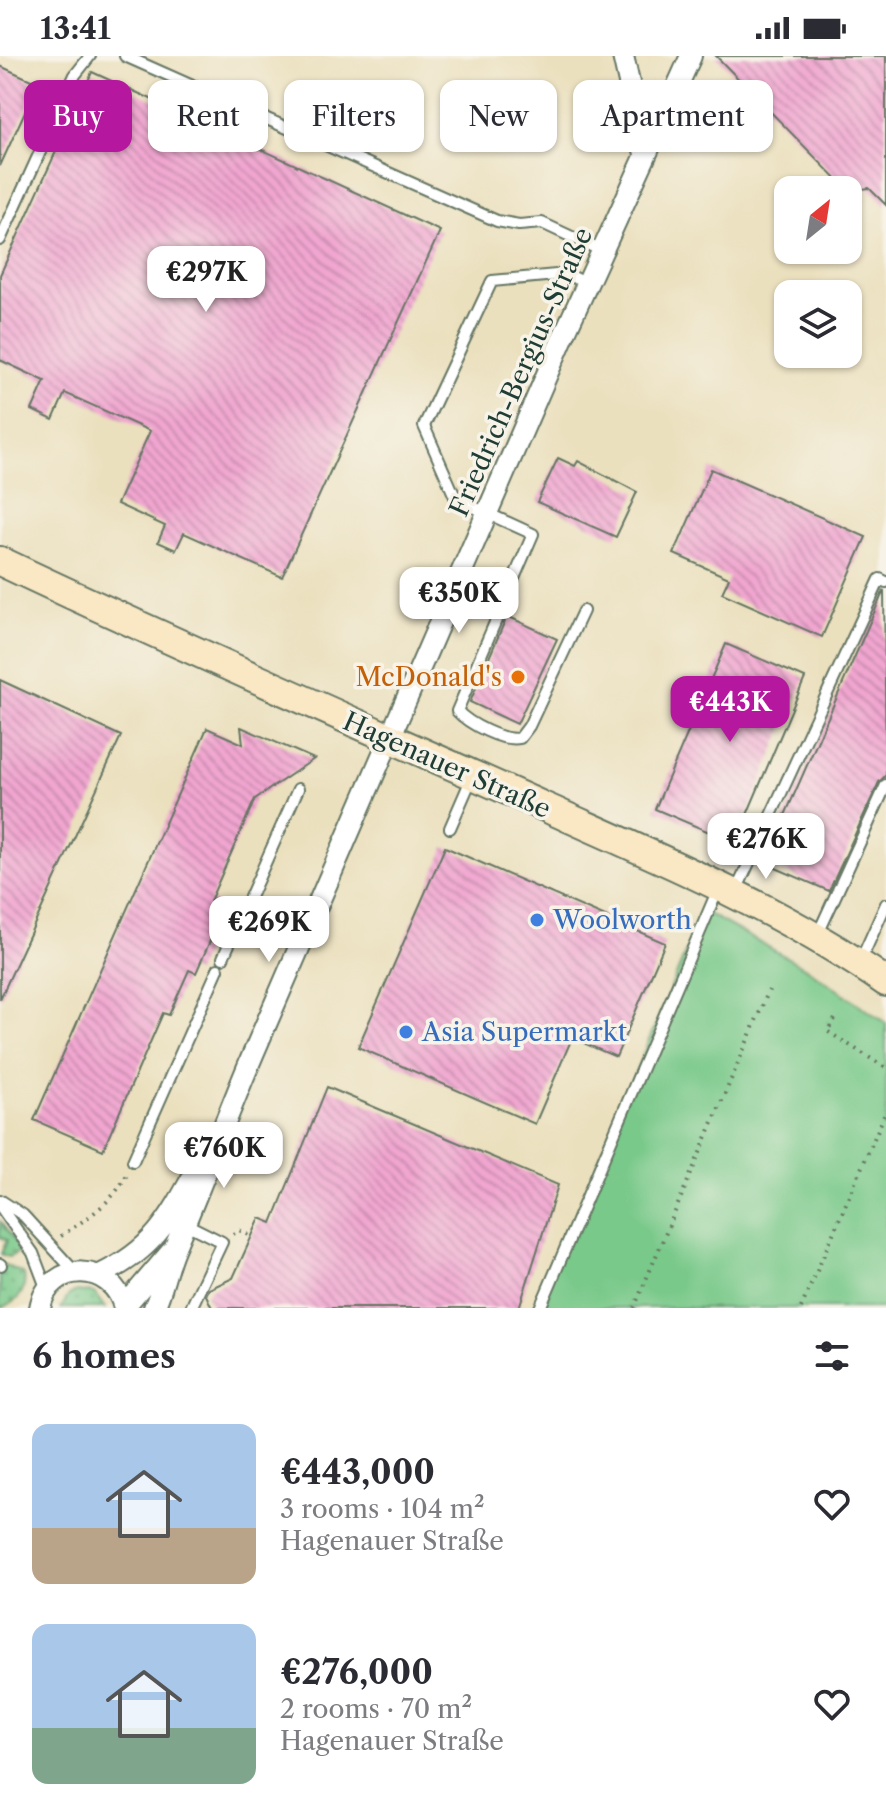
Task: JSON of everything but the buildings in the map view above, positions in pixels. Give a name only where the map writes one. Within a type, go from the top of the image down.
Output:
[{"type":"street","points":[[623,56],[645,154]]},
{"type":"street","name":"Friedrich-Bergius-Straße","points":[[174,1250],[124,1307],[116,1287],[100,1275],[131,1259],[161,1232],[216,1140],[587,284],[691,56]]},
{"type":"street","name":"Hagenauer Straße","points":[[0,561],[727,890],[817,938],[886,982]]},
{"type":"street","name":"Friedrich-Bergius-Straße","points":[[154,1308],[174,1250],[205,1179],[216,1140]]},
{"type":"street","points":[[41,1303],[55,1281],[75,1272],[100,1275]]},
{"type":"lane","points":[[0,240],[75,75],[90,56]]},
{"type":"lane","points":[[125,56],[497,221],[519,225],[542,223],[602,251]]},
{"type":"lane","points":[[583,611],[529,726],[520,738],[511,740],[464,718],[457,711],[533,534],[456,499],[424,426],[492,281],[567,274],[587,284]]},
{"type":"lane","points":[[540,1308],[727,890],[880,579],[886,582]]},
{"type":"lane","points":[[450,828],[473,774]]},
{"type":"lane","points":[[817,938],[886,785]]},
{"type":"lane","points":[[223,958],[298,789]]},
{"type":"lane","points":[[859,963],[886,904]]},
{"type":"lane","points":[[133,1161],[218,969]]},
{"type":"lane","points":[[0,1203],[23,1215],[75,1272]]},
{"type":"lane","points":[[0,1203],[33,1253],[41,1303]]},
{"type":"lane","points":[[186,1224],[222,1242],[191,1308]]},
{"type":"path","points":[[634,1308],[769,990]]},
{"type":"path","points":[[835,1019],[827,1031],[886,1068]]},
{"type":"path","points":[[801,1308],[886,1111]]},
{"type":"path","points":[[61,1236],[99,1211],[120,1188],[133,1161]]},
{"type":"green space","points":[[703,911],[808,969],[886,1023],[886,1308],[537,1308]]},
{"type":"green space","points":[[0,1221],[22,1251],[9,1257],[1,1254],[7,1240],[0,1237]]},
{"type":"green space","points":[[5,1265],[24,1274],[24,1286],[16,1300],[0,1308],[0,1277]]},
{"type":"green space","points":[[77,1291],[94,1293],[105,1308],[61,1308],[69,1295]]},
{"type":"place","name":"McDonald's","points":[[518,677]]},
{"type":"place","name":"Woolworth","points":[[537,920]]},
{"type":"place","name":"Asia Supermarkt","points":[[406,1032]]}]
